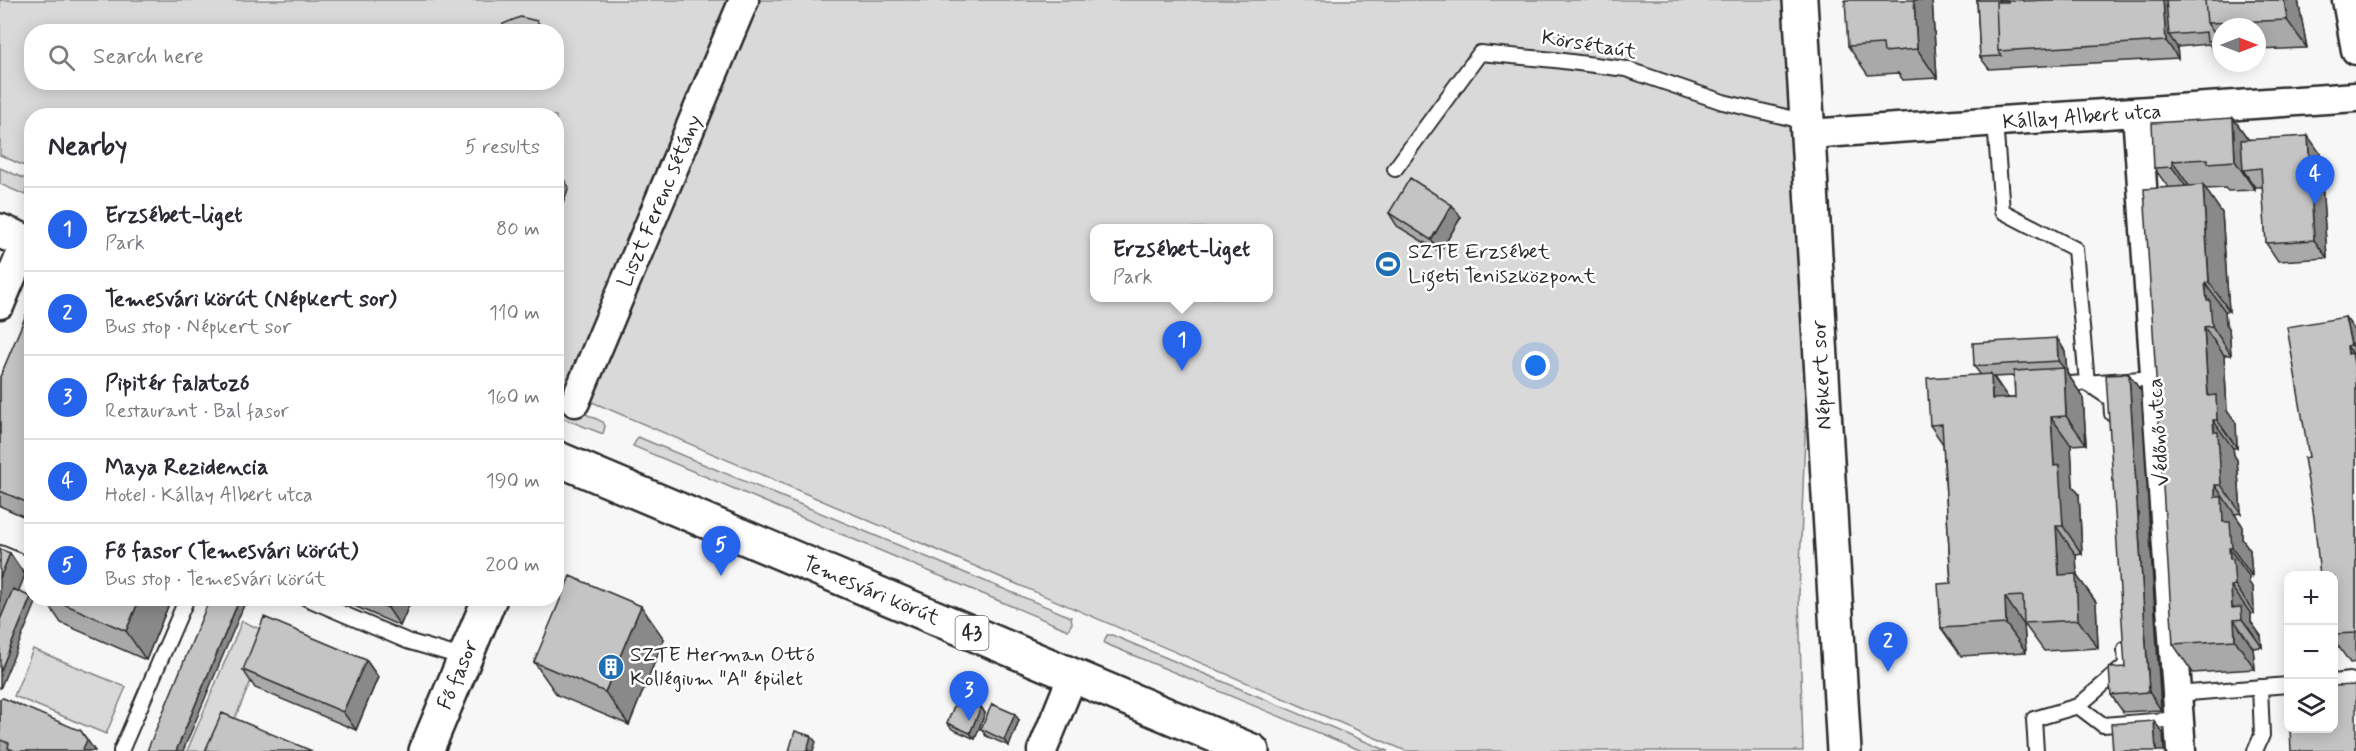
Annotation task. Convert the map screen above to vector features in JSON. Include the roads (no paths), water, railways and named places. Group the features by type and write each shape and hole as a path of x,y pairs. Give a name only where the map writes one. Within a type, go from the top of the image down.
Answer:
{"street":[{"name":"Liszt Ferenc sétány","path":"575,402 744,0"},
{"name":"Népkert sor","path":"1800,0 1844,751"},
{"path":"2347,0 2356,50"},
{"name":"Kállay Albert utca","path":"1808,128 1995,122 2356,97"},
{"name":"Védőnő utca","path":"2137,113 2181,751"},
{"path":"0,304 19,239"},
{"name":"Temesvári körút","path":"564,461 1252,751"},
{"name":"Fő fasor","path":"426,751 486,606"},
{"path":"1042,751 1073,675"}],"lane":[{"name":"Körsétaút","path":"1395,169 1480,53 1626,69 1808,128"},
{"path":"1995,122 2002,211 2075,249 2087,383"},
{"path":"2045,385 2156,378"},
{"path":"2087,383 2111,399 2112,423"},
{"path":"0,553 24,563"},
{"path":"121,751 184,606"},
{"path":"325,606 407,641 465,658"},
{"path":"2036,751 2034,719 2078,706 2126,665 2124,631"},
{"path":"2338,681 2350,680"},
{"path":"2078,706 2103,725 2260,687 2284,685"},
{"path":"2255,751 2262,735 2260,687"}],"place":[{"name":"Maya Rezidencia","path":"2315,205"},
{"name":"SZTE Erzsébet Ligeti Teniszközpont","path":"1388,264"},
{"name":"Erzsébet-liget","path":"1182,371"},
{"name":"Fő fasor (Temesvári körút)","path":"721,576"},
{"name":"SZTE Herman Ottó Kollégium \"A\" épület","path":"611,667"},
{"name":"Temesvári körút (Népkert sor)","path":"1888,672"},
{"name":"Pipitér falatozó","path":"969,721"}]}
